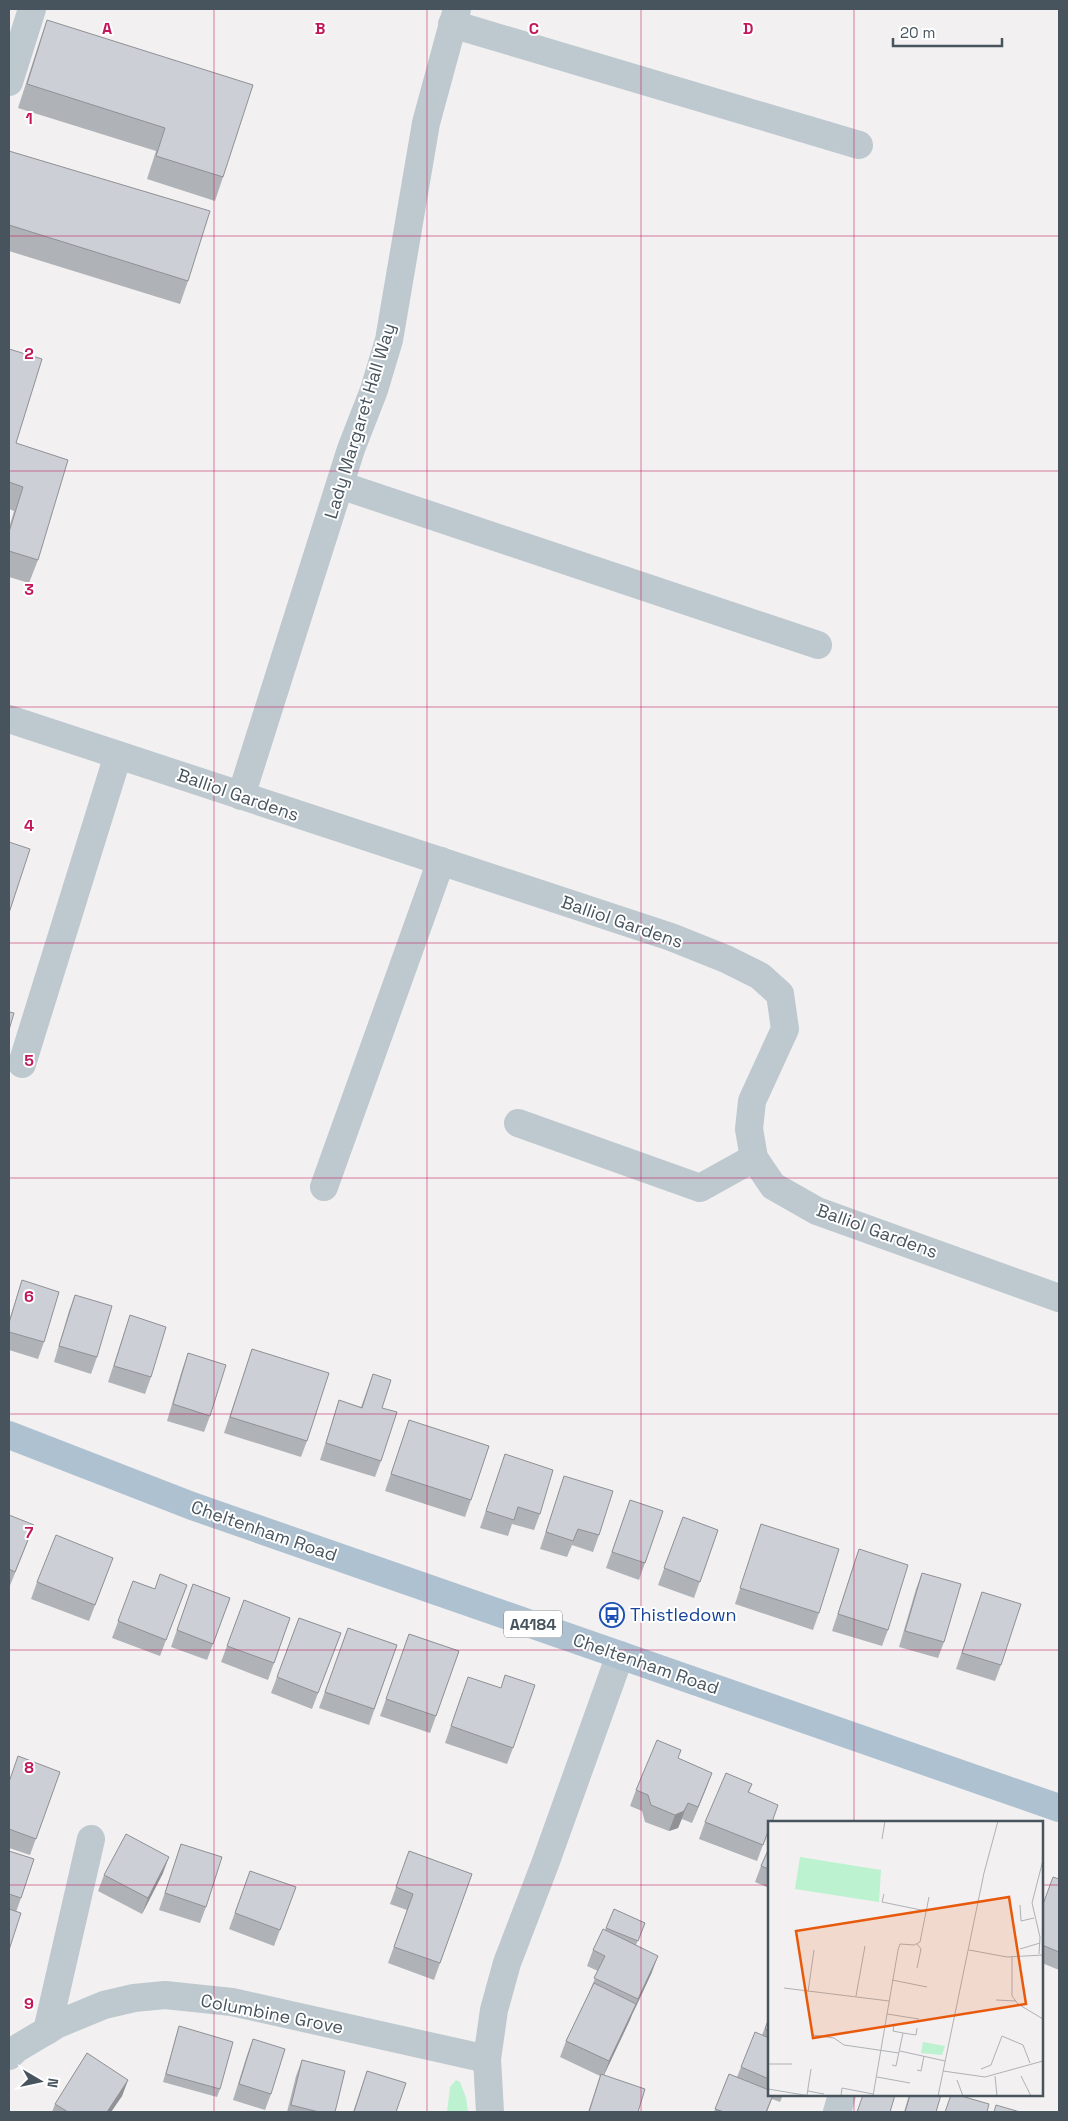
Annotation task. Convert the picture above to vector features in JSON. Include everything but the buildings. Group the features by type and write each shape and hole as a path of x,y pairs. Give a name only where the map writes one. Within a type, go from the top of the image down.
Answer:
{"main road":[{"name":"Cheltenham Road","path":"9,1435 192,1506 1059,1808"}],"street":[{"path":"9,82 32,10"},
{"path":"454,16 859,145"},
{"name":"Lady Margaret Hall Way","path":"242,796 340,485 374,390 389,340 426,123 454,16"},
{"path":"340,485 818,644"},
{"name":"Balliol Gardens","path":"9,719 671,937 726,959 760,976 780,994 785,1029 752,1101 749,1129 754,1158 773,1186 817,1211 1019,1282 1059,1298"},
{"path":"22,1064 118,755"},
{"path":"324,1187 441,861"},
{"path":"518,1123 700,1188 754,1158"},
{"path":"490,2112 487,2060 494,2010 507,1963 620,1655"},
{"path":"47,2031 91,1839"},
{"name":"Columbine Grove","path":"9,2056 16,2049 58,2024 104,2005 134,1998 165,1995 232,2002 487,2060"},
{"path":"837,2112 842,2096"}],"green space":[{"path":"456,2080 460,2082 466,2098 468,2112 447,2112 450,2087"}],"place":[{"name":"Thistledown","path":"612,1615"}]}
